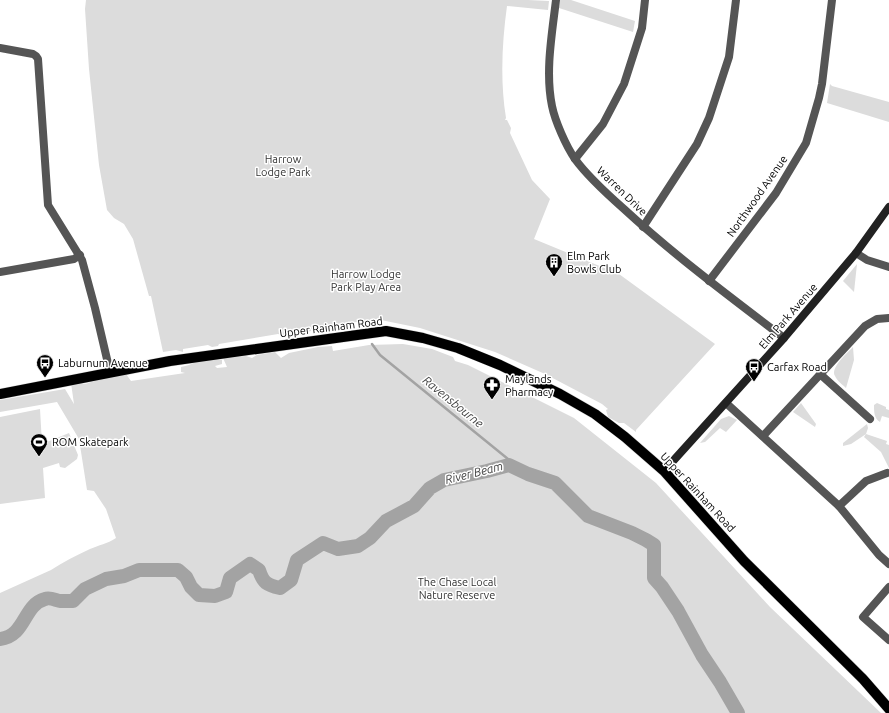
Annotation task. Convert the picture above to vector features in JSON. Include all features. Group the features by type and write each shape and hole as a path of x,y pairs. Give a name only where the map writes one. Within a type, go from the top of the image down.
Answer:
{"main road":[{"name":"Upper Rainham Road","path":"0,394 110,372 170,362 386,331 423,338 458,348 485,359 572,401 595,414 664,470 744,561 863,679 889,709"}],"street":[{"name":"Warren Drive","path":"556,0 550,65 552,106 557,123 575,158 608,195 643,227 709,281 784,338"},
{"path":"575,158 603,124 624,84 642,28 645,0"},
{"path":"643,227 697,144 709,118 729,57 736,0"},
{"name":"Northwood Avenue","path":"709,281 776,193 806,143 820,98 832,0"},
{"path":"0,48 33,54 38,59 48,205 80,255 95,308 110,372"},
{"name":"Elm Park Avenue","path":"664,470 784,338 856,253 889,207"},
{"path":"856,253 867,260 889,267"},
{"path":"0,272 74,259 80,255"},
{"path":"763,436 868,323 877,319 889,318"},
{"path":"820,374 870,419"},
{"path":"726,403 839,506 879,555 889,564"},
{"path":"839,506 866,482 886,473"},
{"path":"889,587 863,617 889,640"}],"green space":[{"name":"Harrow Lodge Park","path":"86,0 549,1 548,10 507,6 503,48 502,76 505,120 507,120 511,128 510,133 532,180 550,199 534,239 619,274 715,344 636,430 636,432 624,423 619,423 608,417 606,410 608,409 602,404 545,374 495,352 420,328 376,319 311,329 311,331 308,332 292,332 291,335 285,336 278,334 219,344 218,346 212,347 208,345 183,349 183,352 176,350 163,352 151,296 149,296 133,239 124,224 114,218 107,210 99,165 89,69 85,9"},
{"path":"560,0 571,0 635,21 633,32 559,8"},
{"path":"830,84 832,86 889,102 889,122 827,103"},
{"path":"857,264 854,292 843,281"},
{"name":"The Chase Local Nature Reserve","path":"403,344 432,349 453,357 455,361 468,365 574,418 656,483 770,607 881,713 0,713 0,593 51,570 85,551 116,538 106,509 94,491 87,490 79,439 57,402 0,412 0,400 65,389 74,404 71,383 85,384 126,374 131,381 185,373 181,372 181,367 202,360 222,360 222,364 215,366 217,368 227,367 223,358 246,356 252,358 257,355 275,352 281,358 289,353 318,347 332,346 333,351 369,345"},
{"path":"853,347 854,360 846,388 837,380 834,373 837,365"},
{"path":"801,403 816,424 815,427 793,412"},
{"path":"877,403 889,410 889,418 882,416 880,422 875,417 874,412 874,405"},
{"name":"ROM Skatepark","path":"40,409 42,444 69,433 78,455 77,459 65,468 60,467 59,463 43,468 45,498 0,504 0,417"},
{"path":"729,416 737,420 726,432 720,428 705,442 700,443 721,419"},
{"path":"867,424 868,428 866,434 851,444 843,446 843,443"},
{"path":"866,434 887,441 886,444 889,445 889,468 881,452 864,437"}],"waterway":[{"name":"Ravensbourne","path":"372,344 380,355 524,472"},
{"name":"River Beam","path":"0,639 8,637 15,632 20,627 32,607 38,602 49,598 60,601 73,601 85,589 106,579 124,576 139,570 178,570 186,577 191,587 199,595 215,596 226,592 230,578 250,564 259,570 266,583 280,588 291,580 297,560 323,543 338,549 358,546 370,538 386,521 414,506 430,488 444,480 509,465 528,474 555,483 588,516 632,533 654,545 654,578 678,611 702,655 738,713"}],"place":[{"name":"Elm Park Bowls Club","path":"554,277"},
{"name":"Laburnum Avenue","path":"45,378"},
{"name":"Carfax Road","path":"754,382"},
{"name":"Maylands Pharmacy","path":"492,400"},
{"name":"ROM Skatepark","path":"39,457"}],"park label":[{"name":"Harrow Lodge Park Play Area","path":"366,280"}]}
